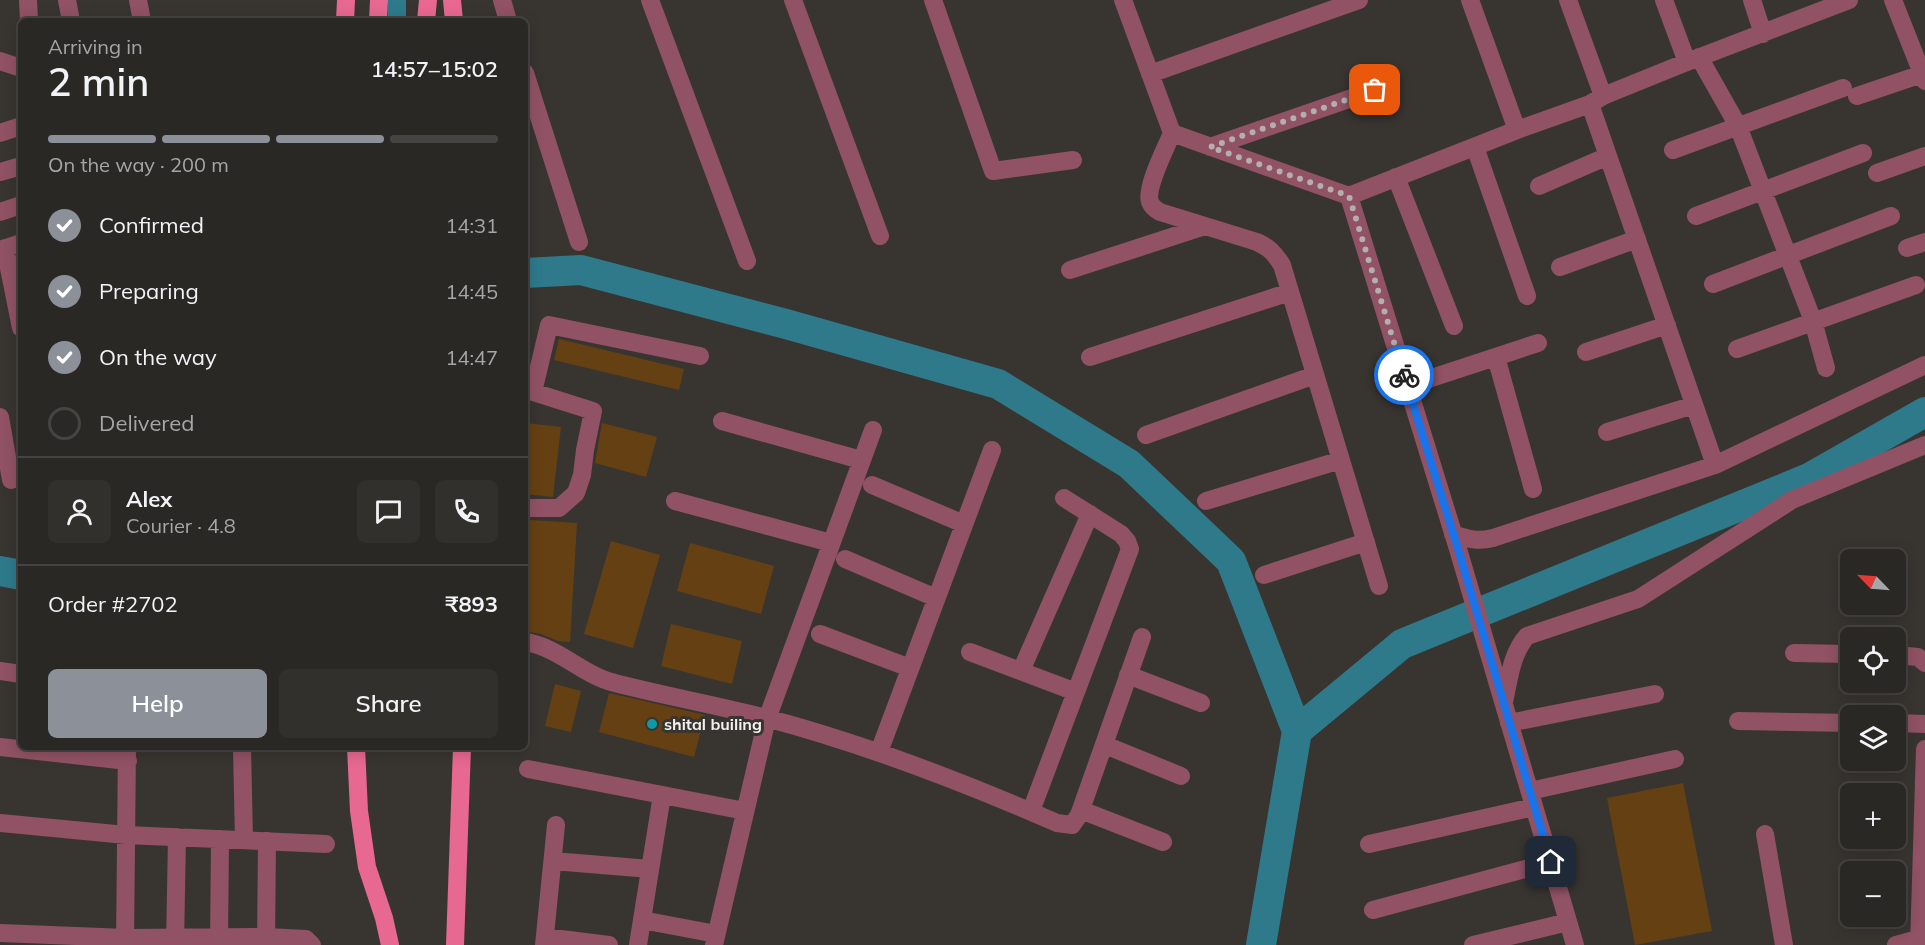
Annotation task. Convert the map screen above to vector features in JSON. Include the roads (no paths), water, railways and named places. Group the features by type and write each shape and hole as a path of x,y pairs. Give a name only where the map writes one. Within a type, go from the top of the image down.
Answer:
{"main road":[{"path":"345,18 346,0"},
{"path":"378,18 379,0"},
{"path":"426,18 428,0"},
{"path":"452,0 454,18"},
{"path":"356,750 359,811 367,867 384,918 390,945"},
{"path":"455,945 462,750"}],"street":[{"path":"28,0 29,18"},
{"path":"67,0 70,18"},
{"path":"138,0 141,18"},
{"path":"502,0 507,18"},
{"path":"650,0 747,261"},
{"path":"793,0 880,236"},
{"path":"933,0 993,171 1073,160"},
{"path":"1123,0 1172,133 1151,186 1149,200 1151,206 1160,212 1257,242 1275,253 1282,265 1379,586"},
{"path":"1150,74 1359,0"},
{"path":"1470,0 1517,130"},
{"path":"1568,0 1596,100 1608,156 1715,465"},
{"path":"1664,0 1693,60 1738,126 1813,321 1826,368"},
{"path":"1752,0 1763,34"},
{"path":"1172,133 1349,196 1849,0"},
{"path":"1673,150 1738,126 1850,92 1924,78 1893,0"},
{"path":"0,61 18,67"},
{"path":"528,82 579,242"},
{"path":"1210,147 1375,90"},
{"path":"0,133 18,127"},
{"path":"1475,147 1527,296"},
{"path":"1696,216 1863,153"},
{"path":"1539,186 1608,156"},
{"path":"1877,173 1925,156"},
{"path":"0,172 18,167"},
{"path":"1396,177 1454,326"},
{"path":"1349,196 1456,541 1575,945"},
{"path":"0,212 18,206"},
{"path":"1713,284 1891,216"},
{"path":"1070,270 1205,226"},
{"path":"1560,267 1637,239"},
{"path":"1907,248 1925,242"},
{"path":"9,247 17,286"},
{"path":"1737,349 1916,285"},
{"path":"1090,357 1290,292"},
{"path":"528,508 559,508 576,493 582,475 594,411 533,392 549,325 700,357"},
{"path":"1586,352 1667,325"},
{"path":"1407,386 1538,343"},
{"path":"1496,357 1533,489"},
{"path":"1456,541 1480,541 1493,538 1715,465 1925,365"},
{"path":"1146,435 1315,375"},
{"path":"1607,432 1694,405"},
{"path":"0,417 11,480"},
{"path":"722,421 861,460"},
{"path":"642,920 715,940 767,718 873,430"},
{"path":"1504,704 1516,650 1527,636 1638,599 1792,500 1925,445"},
{"path":"879,753 992,450"},
{"path":"1206,501 1341,460"},
{"path":"872,485 964,524"},
{"path":"1031,811 1130,549 1121,534 1065,498"},
{"path":"675,501 831,543"},
{"path":"1021,671 1090,514"},
{"path":"1264,575 1366,542"},
{"path":"845,559 936,598"},
{"path":"820,634 910,668"},
{"path":"528,643 547,647 595,676 613,683 767,718 879,753 1057,822 1072,825 1081,810 1142,637"},
{"path":"970,652 1076,692"},
{"path":"1794,653 1840,654"},
{"path":"1906,656 1918,657 1925,663"},
{"path":"0,671 18,674"},
{"path":"1128,675 1201,703"},
{"path":"1509,723 1655,694"},
{"path":"1738,721 1840,723"},
{"path":"1906,723 1925,724"},
{"path":"1105,745 1181,776"},
{"path":"0,747 18,748"},
{"path":"1896,945 1921,940 1925,749"},
{"path":"55,750 128,754 126,942"},
{"path":"242,750 244,840"},
{"path":"1369,844 1675,759"},
{"path":"528,769 745,811"},
{"path":"638,945 662,795"},
{"path":"1081,810 1163,842"},
{"path":"0,823 126,835 326,844"},
{"path":"556,825 544,941 609,945"},
{"path":"1765,834 1784,945"},
{"path":"175,941 177,837"},
{"path":"219,941 220,839"},
{"path":"266,941 267,841"},
{"path":"553,861 650,869"},
{"path":"1373,910 1551,862"},
{"path":"1473,945 1568,922"},
{"path":"0,933 126,942 306,939 312,945"}],"waterway":[{"path":"397,0 397,18"},
{"path":"528,273 581,270 786,324 998,384 1129,464 1231,561 1297,731"},
{"path":"1261,945 1297,731 1402,644 1809,478 1925,412"},
{"path":"0,571 18,574"}],"place":[{"name":"shital builing","path":"652,724"}]}
